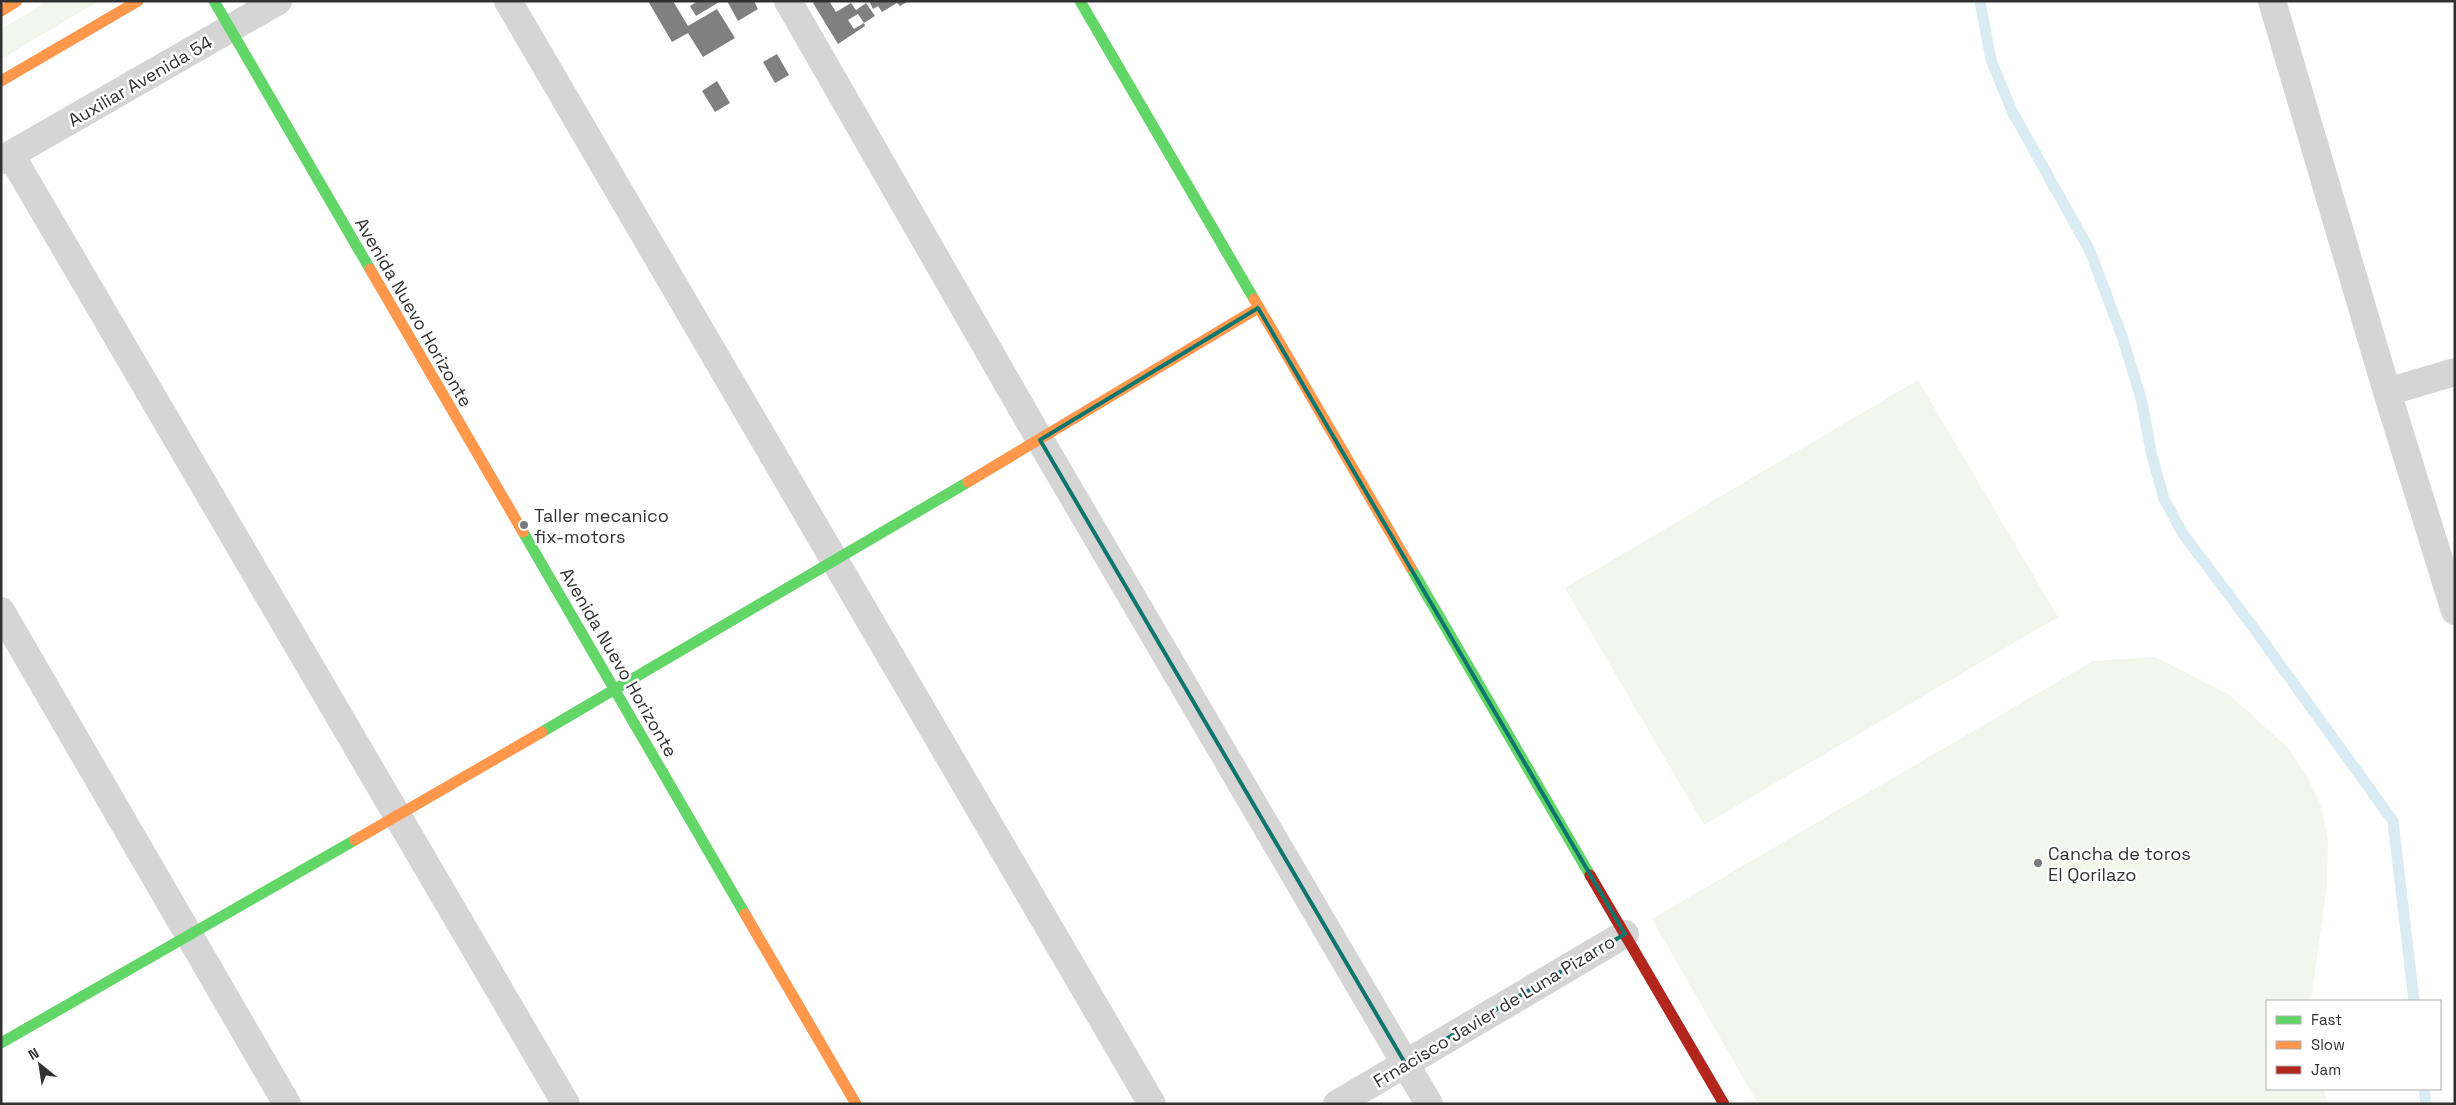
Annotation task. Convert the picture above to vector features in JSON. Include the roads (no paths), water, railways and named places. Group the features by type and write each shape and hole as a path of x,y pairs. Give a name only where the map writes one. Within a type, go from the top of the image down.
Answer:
{"street":[{"path":"1,10 17,1"},
{"path":"1,81 138,1"},
{"name":"Avenida Nuevo Horizonte","path":"214,1 856,1104"},
{"name":"Auxiliar Avenida 54","path":"6,158 278,1"},
{"path":"508,1 1152,1104"},
{"path":"788,1 1040,440 1429,1104"},
{"path":"1080,1 1724,1104"},
{"path":"2272,1 2387,392 2455,611"},
{"path":"6,158 398,816 566,1104"},
{"path":"1,1043 188,934 398,816 1040,440 1258,308"},
{"path":"2387,392 2455,372"},
{"path":"1,611 287,1104"},
{"name":"Frnacisco Javier de Luna Pizarro","path":"1337,1104 1625,934"}],"waterway":[{"path":"1980,1 1991,60 2012,111 2090,251 2123,339 2142,402 2151,452 2164,499 2183,534 2250,623 2393,821 2414,1000"},
{"path":"2424,1090 2426,1104"}],"place":[{"name":"Taller mecanico fix-motors","path":"524,525"},
{"name":"Cancha de toros El Qorilazo","path":"2038,863"}]}
